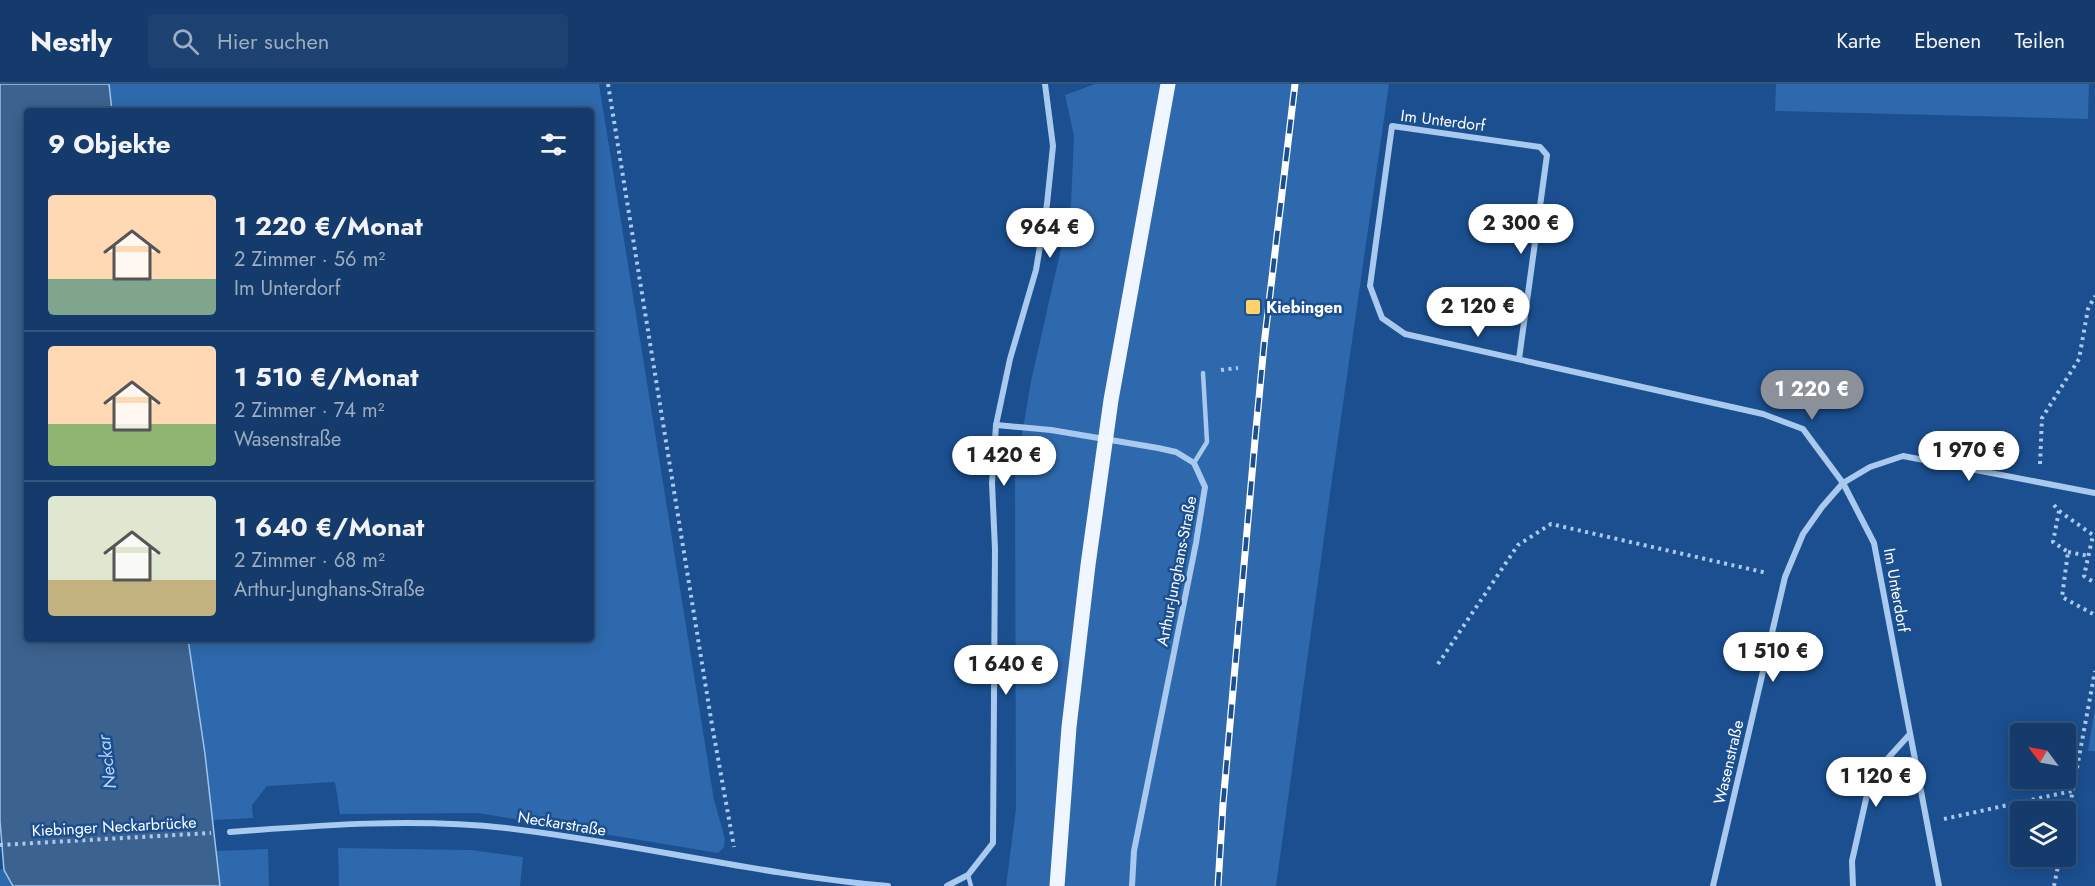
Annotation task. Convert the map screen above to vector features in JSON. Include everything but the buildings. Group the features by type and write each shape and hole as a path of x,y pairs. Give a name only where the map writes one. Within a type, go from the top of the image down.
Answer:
{"main road":[{"path":"1057,886 1069,727 1109,412 1168,84"}],"street":[{"path":"947,886 968,875 993,843 995,549 992,483 996,425 1010,359 1036,270 1047,204 1053,146 1045,84"},
{"name":"Im Unterdorf","path":"1519,359 1547,155 1540,147 1392,126 1370,286 1382,318 1404,334 1763,414 1803,429 1843,483 1874,543 1938,886"},
{"path":"996,425 1051,430 1158,448 1176,452 1194,463"},
{"name":"Wasenstraße","path":"1713,886 1785,577 1803,534 1843,483 1870,467 1903,456 2095,493"},
{"name":"Arthur-Junghans-Straße","path":"1132,886 1134,851 1196,543 1205,487 1194,463"},
{"path":"1853,886 1852,861 1871,777 1909,735"},
{"name":"Neckarstraße","path":"230,832 364,824 465,825 586,840 843,882 888,886"}],"lane":[{"path":"1194,463 1207,442 1203,373"},
{"path":"968,875 971,886"}],"path":[{"path":"608,84 723,792 740,866"},
{"path":"2095,296 2088,309 2079,359 2042,418 2037,483 2059,511 2093,535 2084,576 2095,583"},
{"path":"2059,511 2053,542 2068,552 2089,556"},
{"path":"1438,664 1518,545 1551,524 1785,577"},
{"path":"2068,552 2062,597 2095,615"},
{"path":"2070,801 2095,671"},
{"path":"1926,823 2072,791"},
{"name":"Kiebinger Neckarbrücke","path":"0,845 230,832"},
{"path":"2054,886 2058,867"}],"shaded area":[{"path":"109,84 599,84 714,800 725,839 724,847 718,853 478,813 340,814 335,782 267,786 252,805 253,818 212,820 188,642 594,642 594,108 112,108"},
{"path":"1095,84 1389,84 1276,886 1006,886 1016,809 1015,477 1031,381 1071,205 1074,136 1065,95"},
{"path":"1776,84 2089,84 2088,119 1775,111"},
{"path":"2095,707 2095,751 2088,751"},
{"path":"338,848 471,850 523,857 520,886 339,886"},
{"path":"268,849 269,886 220,886 215,851"},
{"path":"0,869 4,870 13,886 0,886"}],"water":[{"name":"Neckar","path":"0,84 109,84 112,108 24,108 24,642 188,642 205,754 220,886 13,886 4,870 0,821"}],"railway":[{"path":"1218,886 1223,804 1264,345 1295,84"}],"place":[{"name":"Kiebingen","path":"1253,307"}]}
